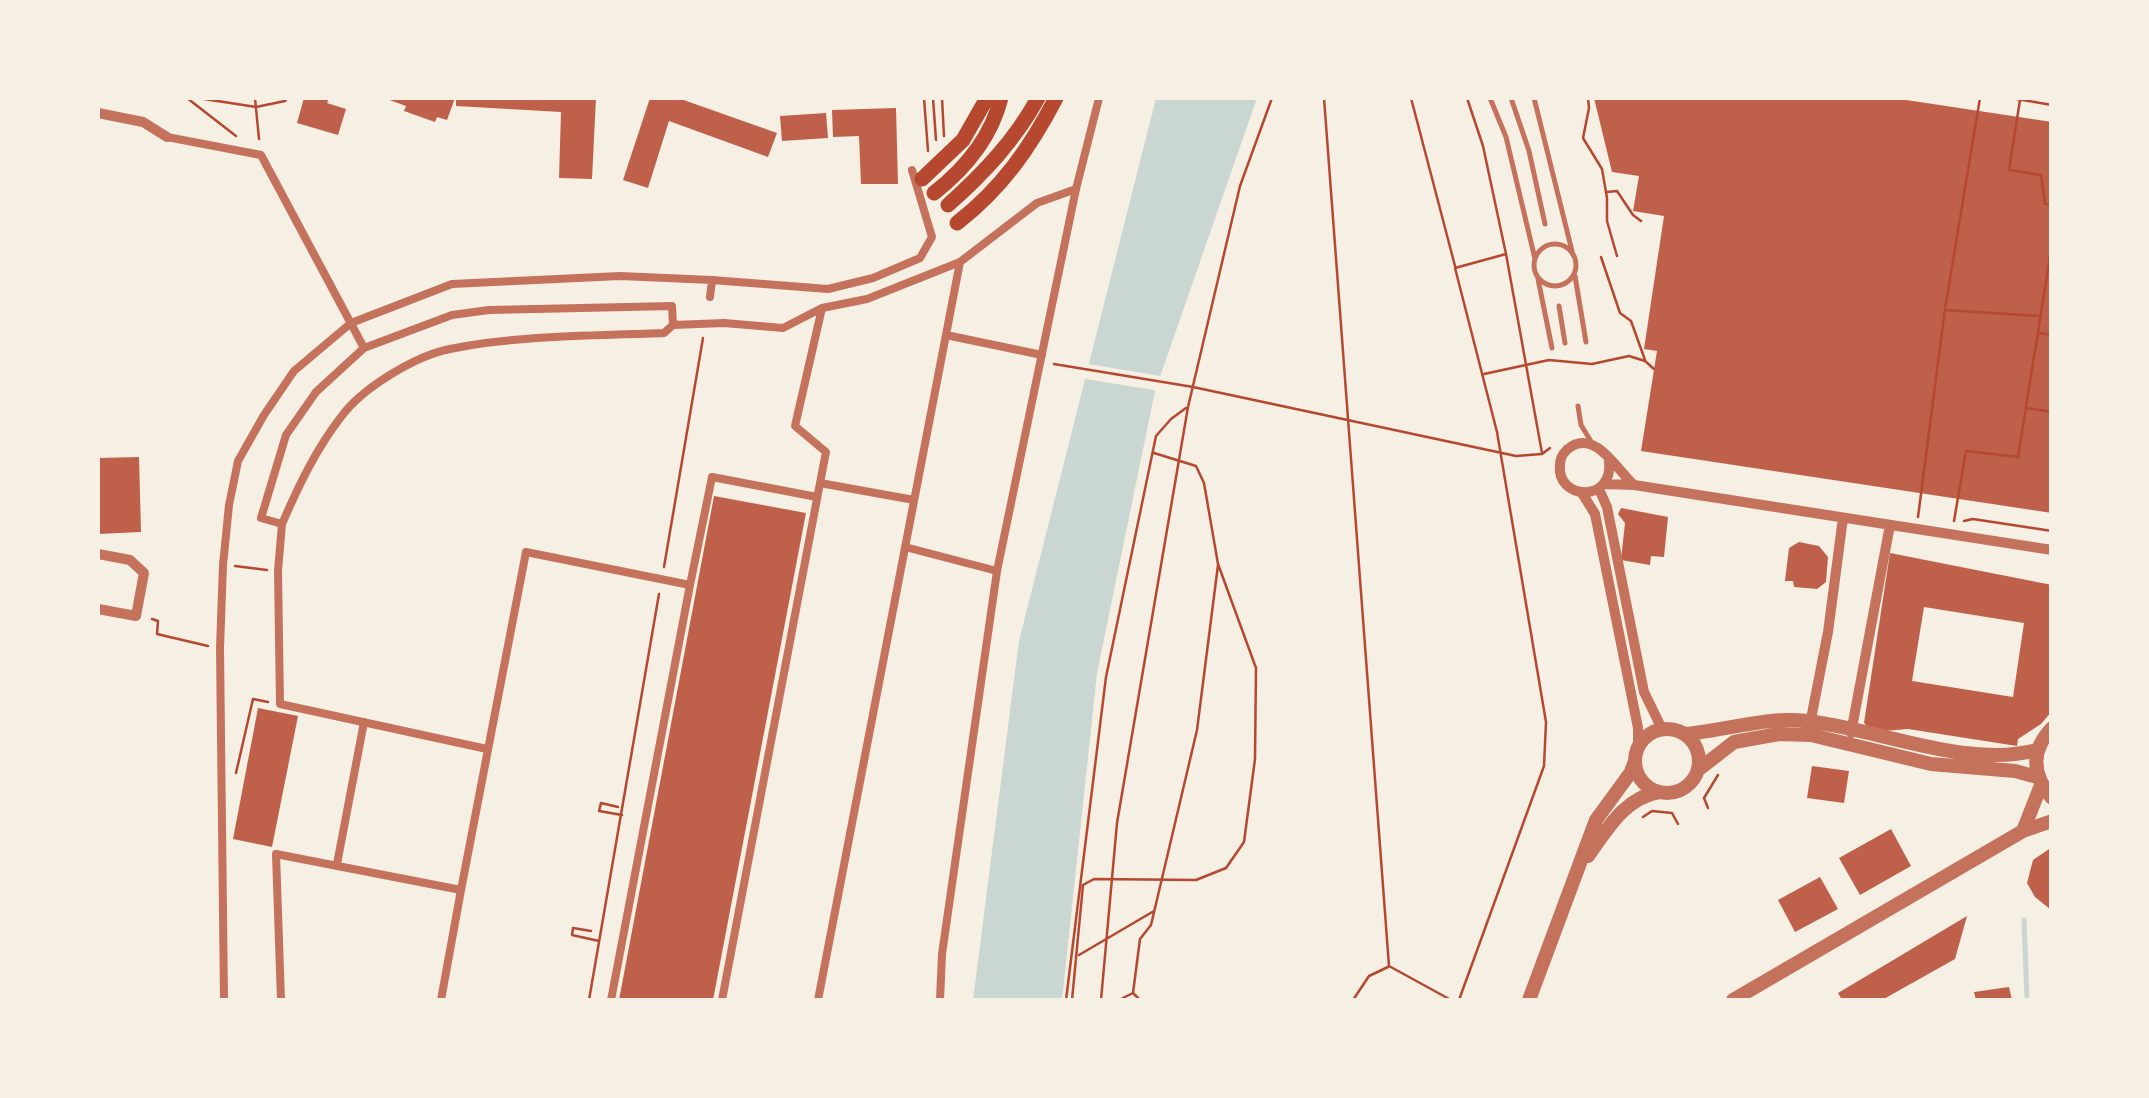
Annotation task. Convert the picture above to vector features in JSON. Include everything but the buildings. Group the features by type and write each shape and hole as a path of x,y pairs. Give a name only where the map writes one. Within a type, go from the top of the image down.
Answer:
{"main road":[{"path":"917,174 963,140 987,98"},
{"path":"934,194 957,176 977,151 995,119 1000,98"},
{"path":"948,205 998,156 1024,125 1038,98"},
{"path":"957,223 1010,174 1056,98"}],"street":[{"path":"940,1000 942,954 998,571 1076,189 1099,98"},
{"path":"98,113 143,122 167,137 261,156 364,348"},
{"path":"224,1000 220,648 229,506 238,461 294,371 351,323 452,284 620,276 828,288 873,278 920,258 932,238 917,174"},
{"path":"487,749 280,704 278,571 282,524 304,476 342,414 387,376 447,350 538,339 664,333 673,325 724,323 783,328 822,308 867,299 960,262 1036,204 1076,189"},
{"path":"818,1000 960,262"},
{"path":"710,297 712,280"},
{"path":"282,524 261,518 286,435 316,392 364,348 452,315 489,310 672,306 673,325"},
{"path":"722,1000 826,452 795,426 822,308"},
{"path":"946,335 1042,355"},
{"path":"1659,792 1645,784 1638,774 1638,728 1595,514 1582,493 1567,486 1560,471 1562,454 1576,444 1592,443 1606,453 1609,461 1610,469 1601,486 1644,692 1662,729"},
{"path":"1609,461 1634,485"},
{"path":"611,1000 712,477 817,497"},
{"path":"820,482 914,500"},
{"path":"1582,493 1601,486 1634,485 2052,550"},
{"path":"1810,728 1843,518"},
{"path":"1849,736 1890,525"},
{"path":"905,547 998,571"},
{"path":"440,1000 526,552 690,585"},
{"path":"98,554 130,560 144,572 136,616 98,609"},
{"path":"1529,1000 1596,820 1631,772 1643,739 1662,729 1684,734 1761,720 2005,756 2036,750"},
{"path":"337,864 364,722"},
{"path":"1582,865 1622,810 1638,798 1680,790 1734,742 1810,728"},
{"path":"2023,831 2039,781 2036,750 2052,728"},
{"path":"1684,734 1694,744 1698,770"},
{"path":"1849,736 1931,764 2015,771 2039,781 2052,798"},
{"path":"1733,1000 2023,831 2052,821"},
{"path":"281,1000 276,854 461,890"}],"lane":[{"path":"1490,98 1506,138 1536,260 1552,348"},
{"path":"1511,98 1530,151 1544,224"},
{"path":"1534,98 1573,255 1586,342"},
{"path":"1536,260 1550,246 1563,246 1573,255"},
{"path":"1538,276 1554,286 1568,282 1575,271"},
{"path":"1559,306 1566,342"},
{"path":"1576,444 1581,426 1578,406"},
{"path":"1581,426 1592,443"}],"path":[{"path":"187,98 261,156"},
{"path":"198,98 256,107 287,98"},
{"path":"254,98 261,156"},
{"path":"917,174 928,156 924,98"},
{"path":"933,98 936,147 945,142 942,98"},
{"path":"1100,1000 1117,823 1188,407 1240,186 1272,98"},
{"path":"1324,98 1389,966"},
{"path":"1411,98 1497,432 1546,722 1544,766 1459,1000"},
{"path":"1466,98 1483,146 1542,454"},
{"path":"1588,98 1582,138 1602,169 1606,221 1617,256"},
{"path":"1916,528 1945,310 1980,98"},
{"path":"2012,98 2052,105"},
{"path":"2020,100 2010,170 2041,176 2045,204 2052,205"},
{"path":"1606,192 1617,191 1640,221"},
{"path":"1956,521 1966,450 2018,457 2052,244"},
{"path":"1455,268 1506,254"},
{"path":"1602,257 1620,313 1631,320 1645,361"},
{"path":"1945,310 2040,316"},
{"path":"2038,333 2052,335"},
{"path":"664,566 703,336"},
{"path":"1482,374 1548,360 1592,364 1628,356 1645,361 1654,369"},
{"path":"1050,363 1193,387 1516,456 1542,454 1554,445"},
{"path":"1066,1000 1106,676 1156,436 1170,419 1188,407"},
{"path":"2026,408 2052,412"},
{"path":"1072,1000 1083,885 1094,879 1196,880 1226,868 1244,842 1255,759 1256,668 1218,564 1204,483 1196,466 1154,453"},
{"path":"1919,512 1928,517"},
{"path":"1942,519 1974,519 2052,532"},
{"path":"1140,1000 1134,993 1140,940 1154,911 1197,730 1218,564"},
{"path":"223,565 278,571"},
{"path":"588,1000 661,584"},
{"path":"136,616 158,621 157,634 220,648"},
{"path":"240,766 253,699 280,704"},
{"path":"1708,808 1704,798 1722,767"},
{"path":"618,806 600,803 599,810 622,815"},
{"path":"1641,818 1652,811 1672,813 1678,824"},
{"path":"1078,956 1154,911"},
{"path":"592,931 573,928 572,936 599,941"},
{"path":"1353,1000 1369,976 1389,966"},
{"path":"1389,966 1450,1000"},
{"path":"1119,1000 1134,993"}],"shaded area":[{"path":"1156,98 1257,98 1155,391 1097,673 1062,1000 973,1000 1019,641"}],"pier":[{"path":"1083,363 1166,377 1160,391 1079,378"}],"waterway":[{"path":"2024,920 2027,1000"}]}
